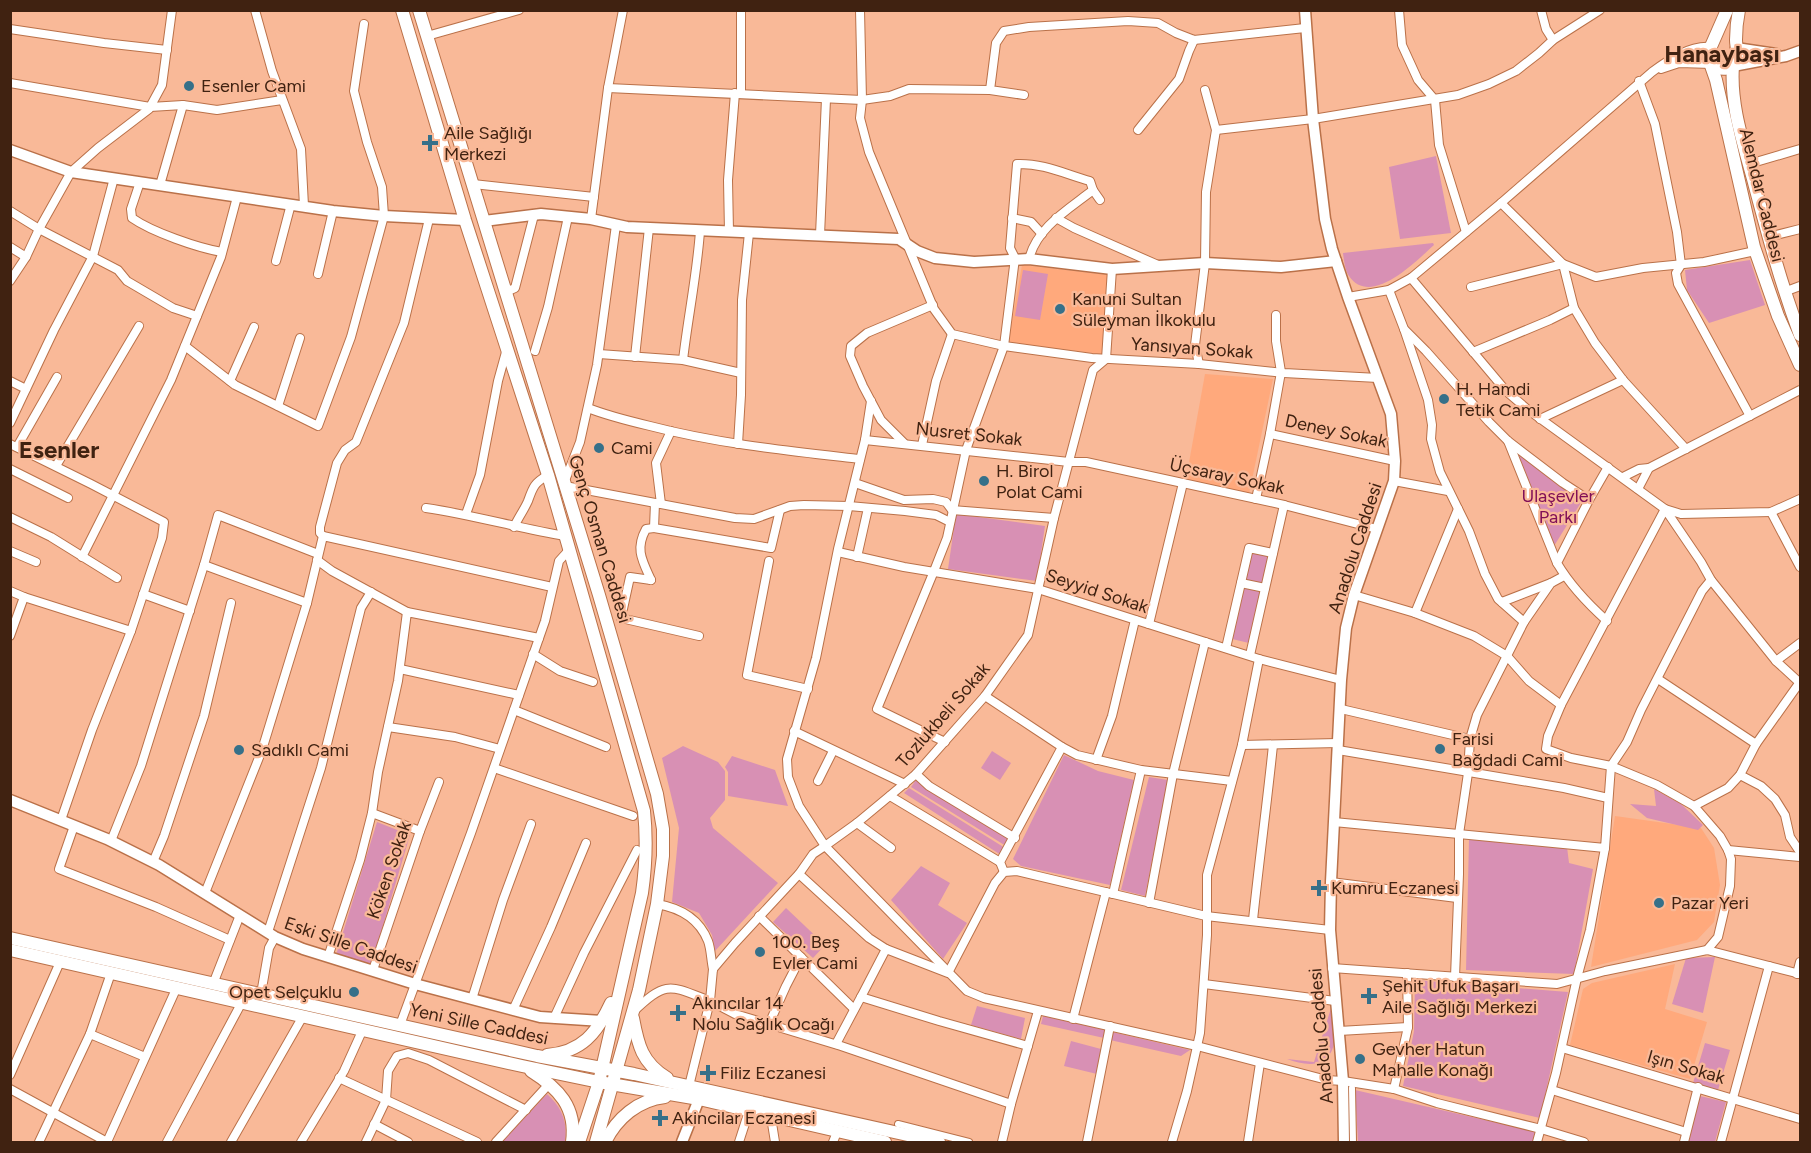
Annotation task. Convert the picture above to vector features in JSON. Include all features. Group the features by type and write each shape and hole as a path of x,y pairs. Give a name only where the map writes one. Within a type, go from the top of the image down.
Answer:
{"main road":[{"name":"Genç Osman Caddesi","path":"402,10 506,351 548,475 644,811 647,838 642,893 599,1082 579,1143"},
{"name":"Genç Osman Caddesi","path":"419,10 657,794 663,828 663,856 657,904 633,1012 596,1143"},
{"path":"1727,10 1708,56 1715,67 1724,69 1733,66 1737,57 1739,10"},
{"path":"1711,47 1721,40 1730,42 1736,48"},
{"name":"Alemdar Caddesi","path":"1712,64 1755,251 1778,316 1800,365"},
{"name":"Alemdar Caddesi","path":"1733,66 1732,95 1749,164 1784,292 1800,334"},
{"name":"Yeni Sille Caddesi","path":"10,938 537,1056 618,1070 677,1089 699,1099 835,1136 885,1143"},
{"name":"Yeni Sille Caddesi","path":"10,951 613,1085 677,1089 689,1086 939,1143"},
{"path":"537,1056 555,1054 583,1044 602,1021 620,986"},
{"path":"605,1143 623,1115 677,1089 655,1070 644,1056 636,1036 633,1012"},
{"path":"522,1066 550,1083 565,1102 571,1119 572,1143"}],"street":[{"path":"10,281 26,257 71,172 150,107 162,85 172,10"},
{"path":"255,10 272,71 301,149 304,206"},
{"path":"427,36 519,10"},
{"path":"591,219 608,88 623,10"},
{"path":"729,232 728,180 738,94 741,10"},
{"path":"860,10 862,100 860,118 869,152 933,305 952,334 936,381 922,445"},
{"path":"1126,10 1128,21"},
{"name":"Anadolu Caddesi","path":"1305,10 1313,119 1325,219 1348,297 1391,414 1395,461 1394,481 1354,595 1346,628 1341,680 1330,882 1330,930 1343,1080 1344,1143"},
{"path":"1399,10 1402,45 1418,80 1435,100 1439,145 1466,232"},
{"path":"1541,10 1546,29 1553,40"},
{"path":"1216,130 1313,119 1458,95 1516,71 1553,40 1600,10"},
{"path":"990,90 996,44 1004,31 1029,27 1128,21 1158,23 1194,40 1305,28"},
{"path":"185,346 230,381 318,426 351,337 384,216 382,186 354,91 364,24"},
{"path":"10,29 167,50"},
{"path":"1137,130 1179,79 1194,40"},
{"path":"1348,297 1389,290 1411,278 1501,203 1640,81 1667,61 1701,46 1711,47"},
{"path":"1736,48 1786,56"},
{"path":"1733,66 1786,56 1800,51"},
{"path":"1652,72 1679,63 1712,64"},
{"path":"1640,81 1655,124 1677,232 1681,265 1676,273 1678,284 1750,416"},
{"path":"10,83 150,107 183,105 217,110 282,100"},
{"path":"608,88 777,94 862,100 890,96 909,89 990,90 1024,95"},
{"path":"1199,363 1195,345 1205,263 1206,192 1216,130 1205,90"},
{"path":"820,235 826,99"},
{"path":"160,185 183,105"},
{"path":"1749,164 1800,149"},
{"path":"10,150 71,172 333,211 465,220"},
{"path":"945,742 877,710 947,538 966,450 1004,346 1015,258 1010,248 1017,164 1058,170 1090,181 1100,200"},
{"path":"10,423 54,330 93,256 114,178"},
{"path":"140,182 131,210 132,218 140,224 190,244 222,252"},
{"path":"473,184 594,197"},
{"path":"1029,259 1032,246 1056,218 1093,190"},
{"path":"82,556 171,380 222,252 237,196"},
{"path":"1501,203 1563,264 1596,277 1644,268 1681,265 1755,251"},
{"path":"276,261 291,204"},
{"path":"318,274 333,211"},
{"path":"10,212 118,270 127,281 173,308 197,316"},
{"path":"484,221 534,215 591,219 616,225 649,228 898,239 917,251 935,258 974,262 1015,258 1112,269 1205,263 1281,267 1336,261"},
{"path":"506,292 515,288 534,215"},
{"path":"535,351 548,307 568,217"},
{"path":"1012,218 1031,222 1042,234"},
{"path":"1056,218 1158,265"},
{"path":"429,219 404,323 356,442 345,450 337,463 320,533 323,536 552,587"},
{"path":"616,225 599,354 580,442 564,485 735,518 754,519 790,506 804,505 849,506 936,515 950,522"},
{"path":"635,357 649,228"},
{"path":"1768,237 1800,229"},
{"path":"683,360 700,231"},
{"path":"738,444 742,300 749,232"},
{"path":"10,247 26,257"},
{"path":"1471,287 1563,264"},
{"path":"1563,264 1574,308 1595,343 1623,380 1686,448"},
{"path":"1106,359 1112,269"},
{"path":"1411,278 1506,391 1540,419 1665,508 1681,514 1771,512 1800,499"},
{"path":"1784,292 1800,286"},
{"path":"1389,290 1428,400 1432,425 1431,439 1440,472 1469,531 1485,574 1498,599 1524,622"},
{"path":"904,443 881,420 850,356 851,346 867,333 933,305"},
{"path":"1473,352 1574,308"},
{"path":"1256,499 1281,372 1276,341 1276,315"},
{"path":"56,466 139,326"},
{"path":"230,381 254,327"},
{"path":"1404,329 1508,441 1589,500"},
{"name":"Yansıyan Sokak","path":"952,334 1004,346 1106,359 1199,363 1281,372 1378,378"},
{"path":"278,406 300,338"},
{"path":"466,514 480,475 506,351"},
{"path":"599,354 683,360 741,373"},
{"name":"Tozlukbeli Sokak","path":"713,969 799,874 813,854 857,823 916,774 985,696 1028,635 1054,518 1093,370 1106,359"},
{"path":"57,376 14,445 164,522 162,538 131,632 92,730 61,820"},
{"path":"1540,419 1623,380"},
{"path":"10,381 27,389"},
{"path":"1623,477 1639,468 1649,468 1800,390"},
{"path":"871,401 865,440 808,689 794,731 788,759 789,777 799,806 825,846 948,973 967,991 984,998 1197,1046 1327,1080 1343,1080 1394,1089 1584,1143"},
{"path":"588,408 606,415 670,431 738,444 860,459"},
{"path":"654,528 658,503 656,463 670,431"},
{"name":"Deney Sokak","path":"1270,434 1395,461"},
{"name":"Nusret Sokak","path":"865,440 1069,462"},
{"path":"1508,441 1564,576 1589,605 1607,621"},
{"name":"Üçsaray Sokak","path":"1069,462 1086,462 1183,483 1284,505 1377,529"},
{"path":"1557,563 1608,467"},
{"path":"1638,489 1649,468"},
{"path":"10,469 68,498"},
{"path":"514,527 527,502 531,488 548,475"},
{"path":"1394,481 1448,491"},
{"path":"855,483 904,500 933,499 946,502 952,510 1054,518"},
{"path":"1149,624 1183,483"},
{"path":"1172,1143 1187,1091 1202,1017 1207,935 1207,876 1242,745 1265,588 1284,505"},
{"path":"426,508 466,514 514,527 565,536"},
{"path":"857,556 868,508"},
{"path":"1665,508 1711,580 1776,661 1800,683 1756,744 1740,775 1728,788 1694,806"},
{"path":"1665,508 1561,705 1548,736 1546,749 1571,758 1611,766 1657,785 1694,806 1720,836 1731,859 1730,886 1718,937 1707,950"},
{"path":"1415,613 1458,509"},
{"path":"699,636 621,618 630,577 651,580 640,555 641,537 646,529 654,528 771,548 780,510"},
{"path":"1771,512 1800,567"},
{"path":"111,841 141,766 218,515 318,557 332,571 407,612 539,638"},
{"path":"10,517 51,537 117,578"},
{"path":"205,893 262,750 307,603 323,536"},
{"path":"1226,648 1249,548 1273,553"},
{"path":"400,1025 545,621 559,561 569,550"},
{"path":"10,551 36,562"},
{"name":"Seyyid Sokak","path":"838,552 904,567 1038,589 1205,642 1341,680"},
{"path":"769,561 747,675 808,689"},
{"path":"204,565 307,603"},
{"path":"1502,602 1564,576"},
{"path":"1537,1143 1590,930 1605,848 1611,766 1628,742 1641,711 1702,591 1711,580"},
{"path":"1241,583 1265,588"},
{"path":"1455,977 1459,834 1468,772 1470,739 1477,715 1524,622 1551,583"},
{"path":"10,591 131,632"},
{"path":"261,994 271,935 321,768 361,608 371,592"},
{"path":"143,594 190,611"},
{"path":"1354,595 1415,613 1474,636 1507,656 1529,681 1561,705"},
{"path":"10,636 24,597"},
{"path":"153,862 204,716 231,603"},
{"path":"328,957 360,860 372,813 378,772 400,669 407,612"},
{"path":"1096,760 1112,716 1135,620"},
{"path":"1149,903 1173,774 1205,642"},
{"path":"1776,661 1800,643"},
{"path":"533,654 560,671 593,682"},
{"path":"400,669 519,695"},
{"path":"1658,679 1756,744"},
{"path":"985,696 1077,755 1141,770 1232,781"},
{"path":"1341,709 1470,739"},
{"path":"514,710 606,747"},
{"path":"388,726 455,736 500,749"},
{"path":"794,731 905,784"},
{"path":"1242,745 1338,747 1608,798"},
{"path":"1253,920 1273,745"},
{"path":"1000,862 1015,838 1062,747"},
{"path":"818,781 833,751"},
{"path":"494,768 633,816"},
{"path":"1073,1019 1110,893 1141,770"},
{"path":"916,774 929,786 1015,838"},
{"path":"1740,775 1761,786 1775,799 1785,814 1790,837 1800,852"},
{"name":"Köken Sokak","path":"373,970 439,782"},
{"path":"890,796 1000,862 1004,872"},
{"name":"Eski Sille Caddesi","path":"10,800 111,841 153,862 271,935 303,949 415,984 540,1017 602,1021"},
{"path":"372,813 420,831"},
{"path":"1334,822 1605,848"},
{"path":"857,823 891,848"},
{"path":"472,999 503,900 531,824"},
{"path":"74,826 59,870 156,907 230,940"},
{"path":"513,1010 586,843"},
{"path":"554,1018 636,850"},
{"path":"1728,850 1800,857"},
{"path":"948,973 994,883 1004,872 1017,871 1206,916 1330,930"},
{"path":"799,874 869,938 886,949 948,973"},
{"path":"1330,882 1457,898"},
{"path":"657,904 682,910 695,920 708,940 713,969 710,1001 689,1086"},
{"path":"213,984 240,915"},
{"path":"759,916 854,1009"},
{"path":"836,1044 886,949"},
{"path":"1332,968 1557,984 1605,971 1707,950 1799,974 1800,962"},
{"path":"769,1024 801,957"},
{"path":"10,1075 60,962"},
{"path":"1721,1143 1769,966"},
{"path":"39,1143 90,1034 111,973"},
{"path":"1394,1089 1408,1027 1407,973"},
{"path":"1204,984 1335,1001"},
{"path":"10,1089 107,1142 177,987"},
{"path":"633,1012 663,988 676,988 710,1001 735,1014 836,1044 1011,1104"},
{"path":"861,997 1028,1046"},
{"path":"167,1143 242,1002"},
{"path":"1002,1143 1038,1011"},
{"path":"231,1143 303,1016"},
{"path":"1087,1143 1110,1026"},
{"path":"1339,1031 1408,1027"},
{"path":"301,1143 339,1078 363,1029"},
{"path":"90,1034 145,1057"},
{"name":"Işın Sokak","path":"1562,1048 1800,1119"},
{"path":"366,1143 386,1100 388,1071 397,1056 408,1053 429,1060 526,1110"},
{"path":"1248,1143 1260,1063"},
{"path":"339,1078 477,1143"},
{"path":"496,1143 550,1083"},
{"path":"1684,1143 1698,1087"},
{"path":"1352,1088 1353,1143"},
{"path":"1552,1090 1686,1132"},
{"path":"682,1143 699,1099"},
{"path":"739,1143 749,1111"},
{"path":"775,1119 775,1143"},
{"path":"374,1124 408,1143"},
{"path":"898,1124 969,1143"},
{"path":"835,1136 866,1143"}],"shaded area":[{"name":"Kanuni Sultan Süleyman İlkokulu","path":"1022,265 1108,275 1102,354 1008,343"},
{"path":"1205,374 1273,379 1249,494 1186,479"},
{"name":"Pazar Yeri","path":"1615,816 1701,828 1714,848 1720,885 1714,922 1697,940 1591,967"},
{"path":"1675,964 1665,1009 1707,1022 1690,1079 1570,1045 1583,989 1592,983"}],"green space":[{"path":"1436,156 1451,233 1400,239 1389,167"},
{"path":"1433,243 1434,245 1405,270 1381,284 1369,287 1358,285 1349,276 1343,253"},
{"path":"1750,260 1765,305 1709,323 1687,290 1685,270"},
{"path":"1023,270 1048,274 1040,320 1015,316"},
{"name":"Ulaşevler Parkı","path":"1517,453 1582,501 1554,546"},
{"path":"956,514 1045,526 1037,581 948,569"},
{"path":"1250,552 1269,556 1249,643 1232,639"},
{"path":"683,746 718,762 725,771 725,800 710,818 713,828 778,883 715,951 712,935 699,913 672,902 679,828 662,758"},
{"path":"992,751 1011,763 1000,780 981,768"},
{"path":"1064,755 1098,771 1134,780 1110,885 1021,866 1013,859"},
{"path":"732,756 775,770 788,806 728,796 728,772 725,767"},
{"path":"1149,777 1168,780 1145,896 1121,890"},
{"path":"916,780 1011,839 1006,846 911,787"},
{"path":"909,788 1005,848 1001,855 904,793"},
{"path":"1654,789 1681,804 1703,825 1698,830 1647,818 1630,804 1656,806"},
{"path":"377,822 410,835 371,966 336,955"},
{"path":"1469,839 1567,847 1569,863 1593,869 1574,974 1466,970"},
{"path":"921,866 950,883 938,905 967,923 943,959 891,900"},
{"path":"786,908 825,945 813,958 773,922"},
{"path":"1715,957 1703,1013 1672,1004 1686,958"},
{"path":"1415,980 1568,992 1540,1118 1403,1086 1414,1031"},
{"path":"1332,1005 1334,1044 1327,1058 1315,1064 1287,1059 1314,1062"},
{"path":"977,1006 1025,1018 1021,1039 971,1025"},
{"path":"1043,1016 1105,1030 1104,1038 1041,1024"},
{"path":"1112,1032 1190,1050 1181,1056 1110,1040"},
{"path":"1071,1041 1101,1049 1097,1074 1064,1066"},
{"path":"1705,1043 1730,1050 1718,1090 1693,1083"},
{"path":"1355,1090 1537,1132 1534,1142 1358,1142"},
{"path":"547,1094 557,1104 563,1116 566,1128 565,1142 502,1142"},
{"path":"1700,1096 1726,1102 1715,1142 1688,1142"}],"place":[{"name":"Esenler Cami","path":"189,86"},
{"name":"Aile Sağlığı Merkezi","path":"430,143"},
{"name":"Kanuni Sultan Süleyman İlkokulu","path":"1060,309"},
{"name":"H. Hamdi Tetik Cami","path":"1444,399"},
{"name":"Cami","path":"599,448"},
{"name":"H. Birol Polat Cami","path":"984,481"},
{"name":"Farisi Bağdadi Cami","path":"1440,749"},
{"name":"Sadıklı Cami","path":"239,750"},
{"name":"Kumru Eczanesi","path":"1319,888"},
{"name":"Pazar Yeri","path":"1659,903"},
{"name":"100. Beş Evler Cami","path":"760,952"},
{"name":"Opet Selçuklu","path":"354,992"},
{"name":"Şehit Ufuk Başarı Aile Sağlığı Merkezi","path":"1369,996"},
{"name":"Akıncılar 14 Nolu Sağlık Ocağı","path":"678,1013"},
{"name":"Gevher Hatun Mahalle Konağı","path":"1360,1059"},
{"name":"Filiz Eczanesi","path":"708,1073"},
{"name":"Akincilar Eczanesi","path":"660,1118"}],"district":[{"name":"Hanaybaşı","path":"1722,54"},
{"name":"Esenler","path":"59,450"}]}
